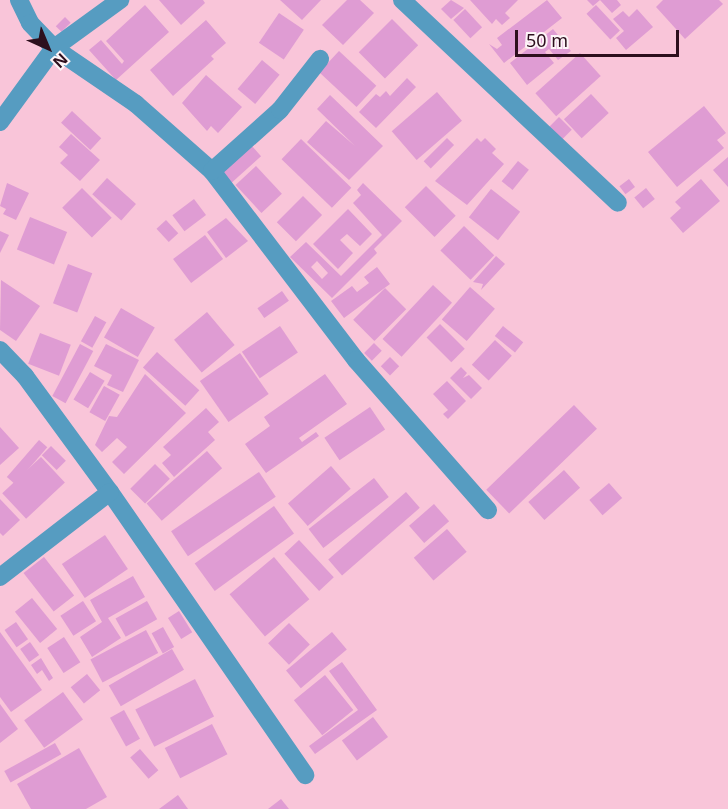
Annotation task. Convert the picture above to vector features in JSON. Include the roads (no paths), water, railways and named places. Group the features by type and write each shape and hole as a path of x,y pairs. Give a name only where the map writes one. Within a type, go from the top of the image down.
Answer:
{"street":[{"path":"19,0 30,22 54,48 136,104 212,171 356,360 488,510"},
{"path":"0,122 54,48 120,0"},
{"path":"402,0 618,203"},
{"path":"212,171 280,110 320,59"},
{"path":"0,350 25,376 110,492 305,775"},
{"path":"0,577 110,492"}]}
